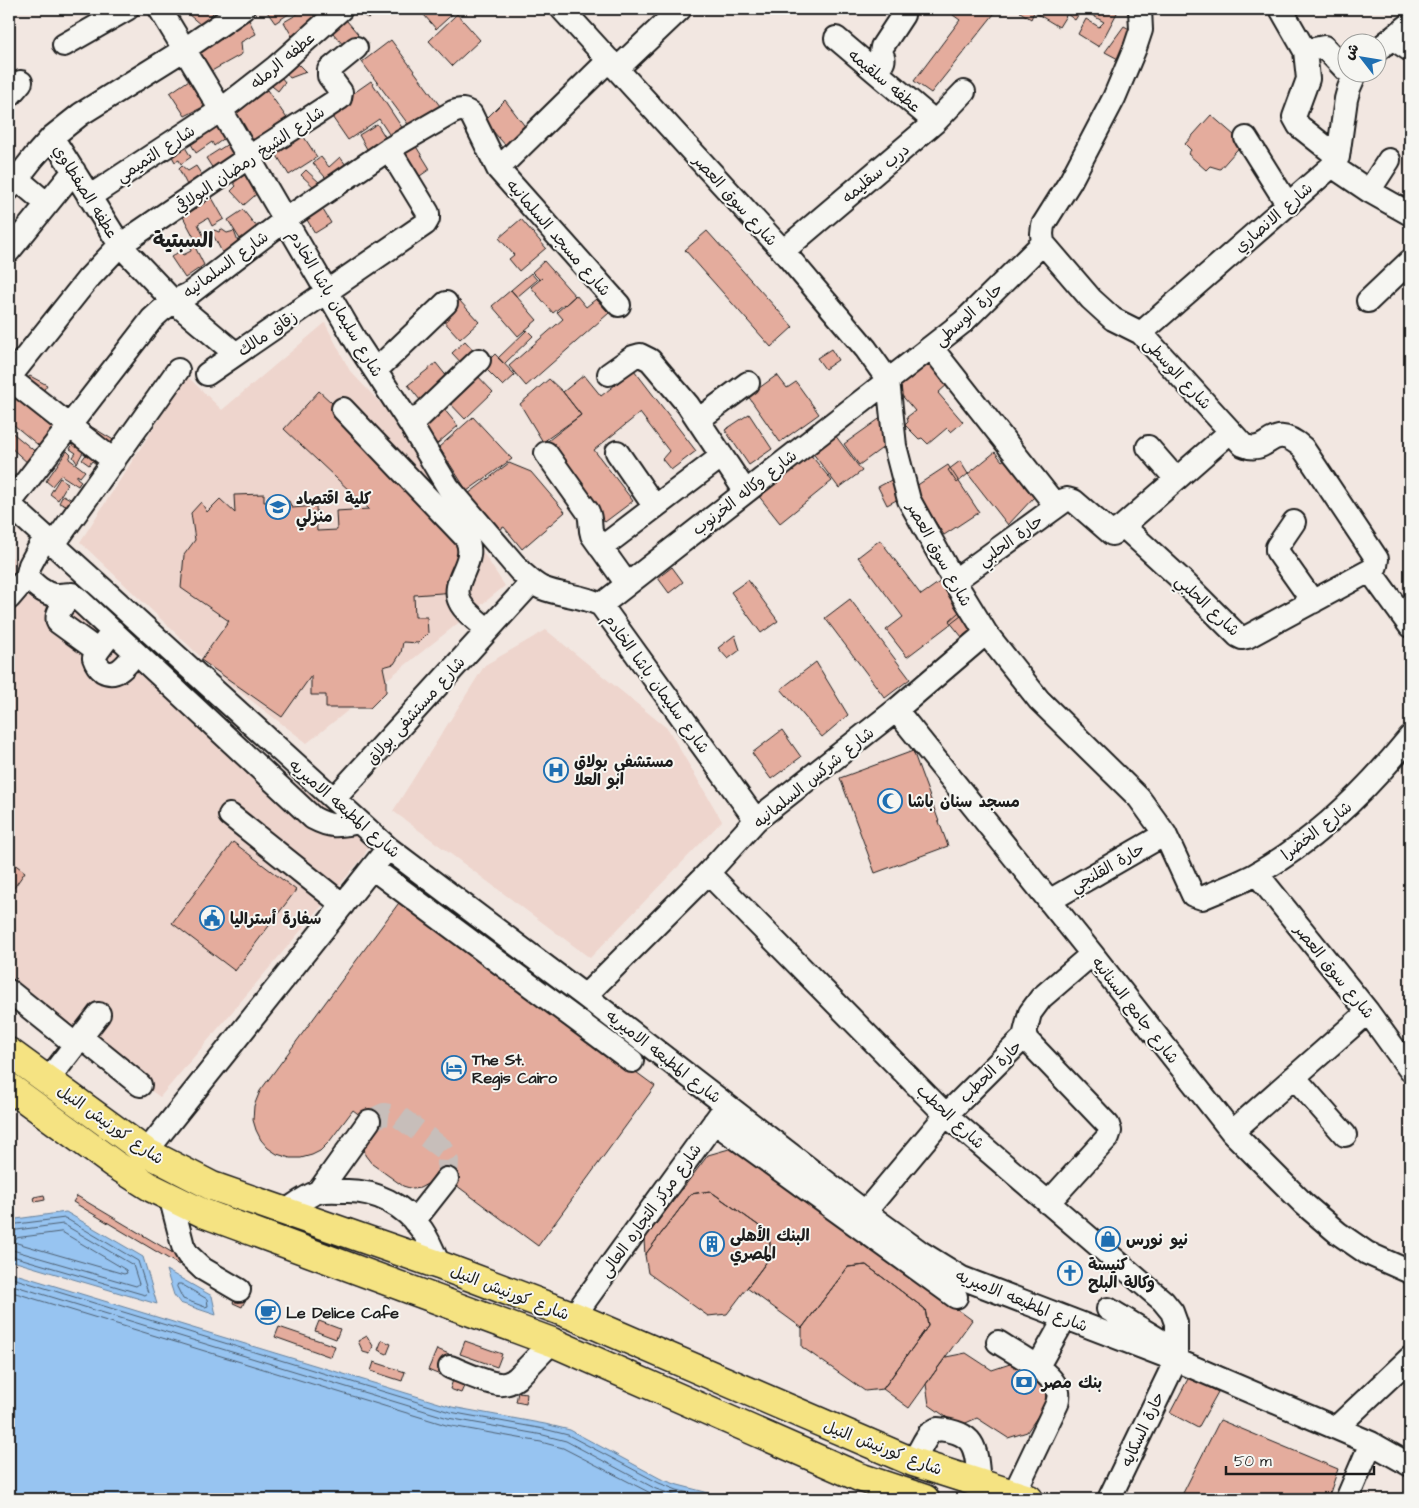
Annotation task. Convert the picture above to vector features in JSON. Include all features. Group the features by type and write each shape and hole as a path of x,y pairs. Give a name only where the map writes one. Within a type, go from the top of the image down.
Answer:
{"highway":[{"name":"شارع كورنيش النيل","path":"9,1052 146,1152 212,1186 439,1265 574,1316 913,1462 1022,1497"},
{"name":"شارع كورنيش النيل","path":"15,1096 152,1188 203,1213 552,1342 859,1477 925,1499"}],"street":[{"path":"64,45 127,9"},
{"name":"شارع سليمان باشا الخادم","path":"160,9 357,343 411,425 477,537 532,582 552,591 586,598 601,605 756,820"},
{"path":"47,204 11,180 52,137 81,114 243,9"},
{"name":"عطفه الرمله","path":"221,110 276,67 341,9"},
{"name":"شارع سوق العصر","path":"562,9 783,251 866,349 888,380 895,446 909,500 954,581 986,633 1039,700 1139,798 1165,834 1191,893 1196,897 1202,898"},
{"path":"498,169 613,65 680,9"},
{"path":"1043,242 1043,225 1070,182 1114,98 1135,48 1141,30 1140,9"},
{"path":"1281,9 1305,51 1308,79 1295,114 1295,120 1335,162 1369,191 1410,214"},
{"path":"876,72 884,62 881,53 882,47 903,15"},
{"path":"1386,42 1410,24"},
{"name":"عطفه سلقيمه","path":"836,38 935,122"},
{"path":"1386,44 1410,50"},
{"path":"1305,51 1324,47 1336,59"},
{"name":"شارع الشيخ رمضان البولاقي","path":"9,378 87,280 120,245 249,157 340,98 341,92 328,74 328,70 356,48"},
{"path":"1335,162 1349,82"},
{"name":"درب سقليمه","path":"783,251 935,122 964,92"},
{"name":"شارع التميمي","path":"89,196 221,110"},
{"name":"شارع السلمانيه","path":"9,504 152,319 162,309 173,301 189,294 285,220 389,149 454,112 461,110 466,110 471,114 498,169"},
{"name":"عطفه الصفطاوي","path":"52,137 120,245 173,301 236,354"},
{"path":"1246,138 1288,204"},
{"name":"زقاق مالك","path":"207,374 425,224 428,219 428,213 389,149"},
{"path":"1369,191 1389,160"},
{"name":"شارع الانصاري","path":"1141,333 1335,162"},
{"name":"شارع مسجد السلمانيه","path":"498,169 619,306"},
{"path":"9,251 74,171"},
{"name":"شارع الوسطى","path":"1043,242 1090,300 1113,319 1141,333 1243,445 1251,449 1258,448 1274,438 1286,436 1303,448 1374,565"},
{"name":"حارة الوسطى","path":"888,380 963,322 1043,242"},
{"path":"1368,301 1410,261"},
{"path":"376,370 446,302"},
{"path":"931,347 1049,497 1057,502 1066,499 1078,503 1114,534 1230,432"},
{"path":"609,374 633,357 640,355 650,360 678,392 745,491"},
{"path":"411,425 479,360"},
{"path":"9,598 27,577 30,565 114,461 178,370"},
{"path":"9,378 114,461"},
{"name":"شارع وكاله الخرنوب","path":"601,605 888,380"},
{"path":"698,420 748,383"},
{"path":"343,409 466,538 477,537"},
{"path":"1148,447 1176,479"},
{"path":"618,452 655,507"},
{"path":"546,453 588,512 591,518 590,530 592,535 627,584"},
{"path":"601,548 722,456"},
{"name":"حارة الحلبي","path":"954,581 1066,499"},
{"name":"شارع المطبعه الاميريه","path":"9,504 388,848 585,996 720,1114 865,1212 920,1252 962,1278 1065,1318 1176,1355 1371,1443 1410,1465"},
{"path":"1294,522 1277,547 1277,551 1313,602"},
{"name":"شارع الحلبي","path":"1123,526 1240,637 1247,637 1313,602 1374,565"},
{"path":"477,537 458,585 457,593 460,603 492,626 532,582"},
{"path":"1374,565 1410,626"},
{"path":"27,577 45,592 54,595 72,594 313,818 324,824 335,826 359,822"},
{"path":"72,594 58,614 58,622 98,651"},
{"name":"شارع مستشفى بولاق","path":"334,800 492,626"},
{"path":"113,631 94,658 96,664 107,672 113,673 120,671 136,653"},
{"name":"شارع شركس السلمانيه","path":"585,996 708,873 756,820 896,710 986,633"},
{"name":"شارع جامع السنانيه","path":"896,710 1232,1132 1304,1204 1338,1233 1367,1253 1410,1272"},
{"name":"شارع الخضرا","path":"1202,898 1257,874 1303,843 1346,808 1385,768 1410,737"},
{"path":"230,815 343,905"},
{"name":"حارة القلنجي","path":"1049,901 1165,834"},
{"path":"146,1152 388,848"},
{"path":"372,868 632,1061"},
{"name":"شارع الحطب","path":"708,873 946,1115 1162,1301 1172,1312 1176,1323 1176,1355"},
{"name":"شارع سوق العصر","path":"1257,874 1368,1012 1410,1070"},
{"name":"حارة الحطب","path":"865,1212 946,1115 1024,1037 1030,1013 1041,998 1092,954"},
{"path":"9,991 140,1085"},
{"path":"1232,1132 1368,1012"},
{"path":"48,1080 99,1014"},
{"path":"1024,1037 1108,1125 1110,1131 1108,1138 1048,1203"},
{"path":"1294,1077 1345,1135"},
{"path":"720,1114 956,1297"},
{"name":"شارع مركز التجاره العالى","path":"574,1316 720,1114"},
{"path":"319,1191 369,1122"},
{"path":"414,1221 447,1179"},
{"path":"284,1212 307,1196 319,1191 354,1191 371,1194 394,1204 414,1221 428,1240 439,1265"},
{"path":"170,1196 183,1246 188,1255 203,1269 239,1290"},
{"path":"1108,1309 1176,1355"},
{"path":"1037,1368 1065,1318"},
{"path":"450,1367 492,1382 505,1384 517,1378 552,1342"},
{"path":"998,1342 1046,1373 1058,1393 1057,1404 1022,1497"},
{"name":"حارة السكايه","path":"1109,1499 1176,1355"},
{"path":"1336,1428 1410,1358"},
{"path":"913,1462 930,1434 937,1429 949,1430 963,1436 975,1448 979,1483"},
{"path":"1347,1499 1371,1443"}],"shaded area":[{"name":"كلية اقتصاد منزلي","path":"325,323 350,371 405,429 430,472 505,586 307,743 227,682 80,542 187,376 222,410"},
{"path":"9,554 69,608 151,676 371,840 364,856 160,1097 9,990"},
{"name":"مستشفي بولاق ابو العلا","path":"546,630 668,729 722,821 590,958 393,811 485,665"}],"water":[{"path":"66,1212 143,1257 157,1304 9,1260 9,1220"},
{"path":"166,1270 212,1296 216,1315 180,1303 174,1295"},
{"path":"9,1272 452,1407 570,1430 661,1479 728,1499 9,1499"}],"building":[{"path":"182,9 217,9 201,25"},
{"path":"265,9 296,9 275,23"},
{"path":"306,9 312,9 315,19 293,38 284,22"},
{"path":"357,9 379,9 368,19"},
{"path":"419,9 458,9 436,29"},
{"path":"957,9 998,9 931,93 914,81 960,20 953,15"},
{"path":"1022,9 1082,9 1075,20 1067,14 1059,27 1034,12 1031,19 1020,12"},
{"path":"1093,9 1114,9 1118,11 1099,47 1078,34 1086,19 1099,27 1104,22 1090,14"},
{"path":"341,14 358,34 344,46 327,26"},
{"path":"457,14 480,40 452,66 429,41"},
{"path":"247,16 256,34 241,42 242,54 208,73 193,46"},
{"path":"1124,26 1133,31 1120,60 1105,52"},
{"path":"391,40 440,106 411,128 362,62"},
{"path":"292,58 306,72 290,78 282,68"},
{"path":"276,71 285,82 278,91 267,82"},
{"path":"192,78 209,104 185,116 170,93"},
{"path":"371,81 403,129 391,137 379,119 348,140 328,111"},
{"path":"265,87 291,124 255,150 229,112"},
{"path":"505,100 527,129 507,147 484,121"},
{"path":"1211,115 1243,143 1220,169 1210,166 1206,170 1188,154 1191,150 1185,144"},
{"path":"213,118 226,137 214,146 212,142 196,153 190,142"},
{"path":"377,124 389,143 371,156 359,135"},
{"path":"300,131 317,157 289,175 273,149"},
{"path":"180,139 191,157 181,164 179,160 175,162 167,147"},
{"path":"412,140 430,169 414,180 396,151"},
{"path":"228,144 238,161 217,175 206,158"},
{"path":"321,157 329,167 340,157 349,169 331,184 313,163"},
{"path":"182,166 188,171 196,166 205,180 189,189 179,169"},
{"path":"247,166 260,191 244,205 231,191 236,186 230,178"},
{"path":"306,170 321,184 316,189 301,175"},
{"path":"211,196 224,219 212,226 208,218 198,224 204,237 196,241 181,213"},
{"path":"320,205 331,223 315,233 304,215"},
{"path":"243,210 255,225 267,221 243,244 228,220"},
{"path":"521,219 546,248 519,271 509,259 514,255 499,238"},
{"path":"221,229 227,233 234,231 238,242 223,254 212,233 214,230 219,232"},
{"path":"707,231 793,327 771,347 685,250"},
{"path":"193,243 204,265 185,278 171,257 180,251 183,255 191,251 190,246"},
{"path":"544,261 575,296 553,313 531,287 540,280 532,272"},
{"path":"531,273 537,280 517,297 511,290"},
{"path":"511,290 537,320 518,336 492,306"},
{"path":"576,295 586,307 596,299 609,313 526,386 509,366 563,319 557,312"},
{"path":"459,300 479,322 460,339 440,317"},
{"path":"527,330 533,336 504,364 498,358"},
{"path":"465,341 479,356 466,368 452,353"},
{"path":"831,349 838,360 825,369 817,358"},
{"path":"495,354 515,375 503,386 483,366"},
{"path":"929,357 950,382 938,393 963,422 951,432 947,428 928,444 922,438 919,439 905,425 908,422 907,417 915,411 894,386"},
{"path":"436,363 452,383 424,405 408,385"},
{"path":"634,370 696,451 671,470 662,459 669,451 640,413 594,450 633,501 605,522 544,444 581,415 563,392 584,375 601,396"},
{"path":"474,372 493,392 465,419 446,399"},
{"path":"777,375 787,388 796,382 819,414 780,442 748,396"},
{"path":"30,376 47,385 39,397 21,383"},
{"path":"549,379 563,392 581,415 543,442 520,404"},
{"path":"20,390 62,424 43,449 9,421 9,410"},
{"path":"319,391 458,519 470,551 455,592 414,595 415,617 427,617 428,633 418,643 403,642 401,653 394,664 383,667 386,692 370,708 326,708 326,695 311,695 311,676 282,717 201,660 229,621 181,588 184,555 195,540 191,513 201,502 207,512 220,499 235,513 234,495 264,494 264,502 289,501 292,508 316,506 317,531 337,530 336,511 369,509 284,429"},
{"path":"443,408 458,426 431,449 416,430"},
{"path":"749,414 772,449 749,465 725,430"},
{"path":"473,417 512,459 467,491 439,447"},
{"path":"882,417 892,441 859,465 844,444"},
{"path":"87,424 120,444 111,457 81,433"},
{"path":"9,430 37,453 29,464 9,446"},
{"path":"832,431 862,471 839,488 809,448"},
{"path":"73,440 81,445 80,449 83,452 77,463 73,457 76,453 70,449"},
{"path":"91,448 103,469 92,461 89,465 82,460"},
{"path":"805,448 832,481 780,523 754,490"},
{"path":"67,451 71,455 69,459 85,471 80,477 77,475 77,478 81,481 78,486 61,475 52,486 46,481"},
{"path":"995,452 1002,461 1010,456 1032,479 1024,486 1034,497 1008,525 968,474"},
{"path":"960,461 968,474 957,483 948,470"},
{"path":"509,463 531,472 565,512 522,549 504,527 500,529 468,494"},
{"path":"948,465 979,512 944,535 913,488"},
{"path":"60,478 68,483 58,500 50,494"},
{"path":"895,478 904,496 887,505 878,487"},
{"path":"63,495 72,500 62,517 60,516 66,506 59,503"},
{"path":"880,540 921,595 941,581 965,613 907,657 886,630 903,617 858,557"},
{"path":"672,567 683,582 669,593 658,578"},
{"path":"748,580 778,621 761,633 731,592"},
{"path":"961,598 981,622 962,637 949,621 959,612 953,604"},
{"path":"850,599 910,679 885,698 825,618"},
{"path":"735,635 740,650 728,659 718,648"},
{"path":"816,662 848,715 822,737 781,689"},
{"path":"782,730 801,757 771,779 752,753"},
{"name":"مسجد سنان باشا","path":"913,751 948,846 875,873 840,778"},
{"path":"233,842 296,890 235,971 172,923"},
{"path":"9,860 25,872 9,895"},
{"name":"The St. Regis Cairo","path":"401,900 655,1086 538,1246 437,1171 429,1183 420,1188 413,1189 403,1186 372,1164 365,1155 364,1145 374,1126 353,1110 320,1151 301,1158 290,1158 277,1154 261,1140 256,1130 253,1120 254,1106 260,1091"},
{"path":"736,1147 972,1320 909,1408 883,1389 928,1326 925,1309 866,1265 848,1267 802,1328 747,1288 771,1256 769,1233 710,1191 691,1194 645,1255 644,1240 708,1155"},
{"name":"البنك الأهلى المصري","path":"710,1191 769,1233 771,1256 727,1314 708,1316 648,1273 645,1255 691,1194"},
{"path":"44,1195 45,1200 35,1202 34,1197"},
{"path":"77,1196 183,1259 179,1265 73,1202"},
{"name":"البنك الأهلى المصري","path":"866,1265 925,1309 928,1326 883,1389 865,1391 802,1347 802,1328 848,1267"},
{"path":"244,1281 252,1286 242,1307 233,1303"},
{"path":"319,1321 340,1329 336,1339 315,1331"},
{"path":"279,1327 335,1346 331,1357 275,1337"},
{"path":"367,1336 373,1346 370,1354 363,1352 358,1341"},
{"path":"382,1340 391,1344 387,1354 378,1350"},
{"path":"465,1341 502,1354 497,1367 460,1354"},
{"path":"437,1349 449,1354 440,1375 428,1370"},
{"path":"966,1353 992,1370 1016,1362 1045,1383 1046,1404 1027,1432 1008,1438 977,1418 959,1426 929,1405 926,1384 946,1357"},
{"path":"374,1362 405,1372 402,1381 371,1371"},
{"path":"1189,1377 1218,1392 1198,1428 1170,1413"},
{"path":"453,1380 465,1384 461,1393 450,1389"},
{"path":"518,1392 527,1393 526,1404 516,1402"},
{"path":"1220,1420 1338,1469 1328,1499 1180,1499"}],"tunnel":[{"path":"369,1121 384,1114 398,1116 443,1149 448,1161 447,1179"}],"place":[{"name":"كلية اقتصاد منزلي","path":"278,507"},
{"name":"مستشفي بولاق ابو العلا","path":"556,770"},
{"name":"مسجد سنان باشا","path":"890,801"},
{"name":"سفارة أستراليا","path":"212,918"},
{"name":"The St. Regis Cairo","path":"454,1068"},
{"name":"نيو نورس","path":"1108,1239"},
{"name":"البنك الأهلى المصري","path":"712,1244"},
{"name":"كنيسة وكالة البلح","path":"1070,1273"},
{"name":"Le Delice Cafe","path":"268,1312"},
{"name":"بنك مصر","path":"1024,1382"}],"district":[{"name":"السبتية","path":"183,240"}]}
